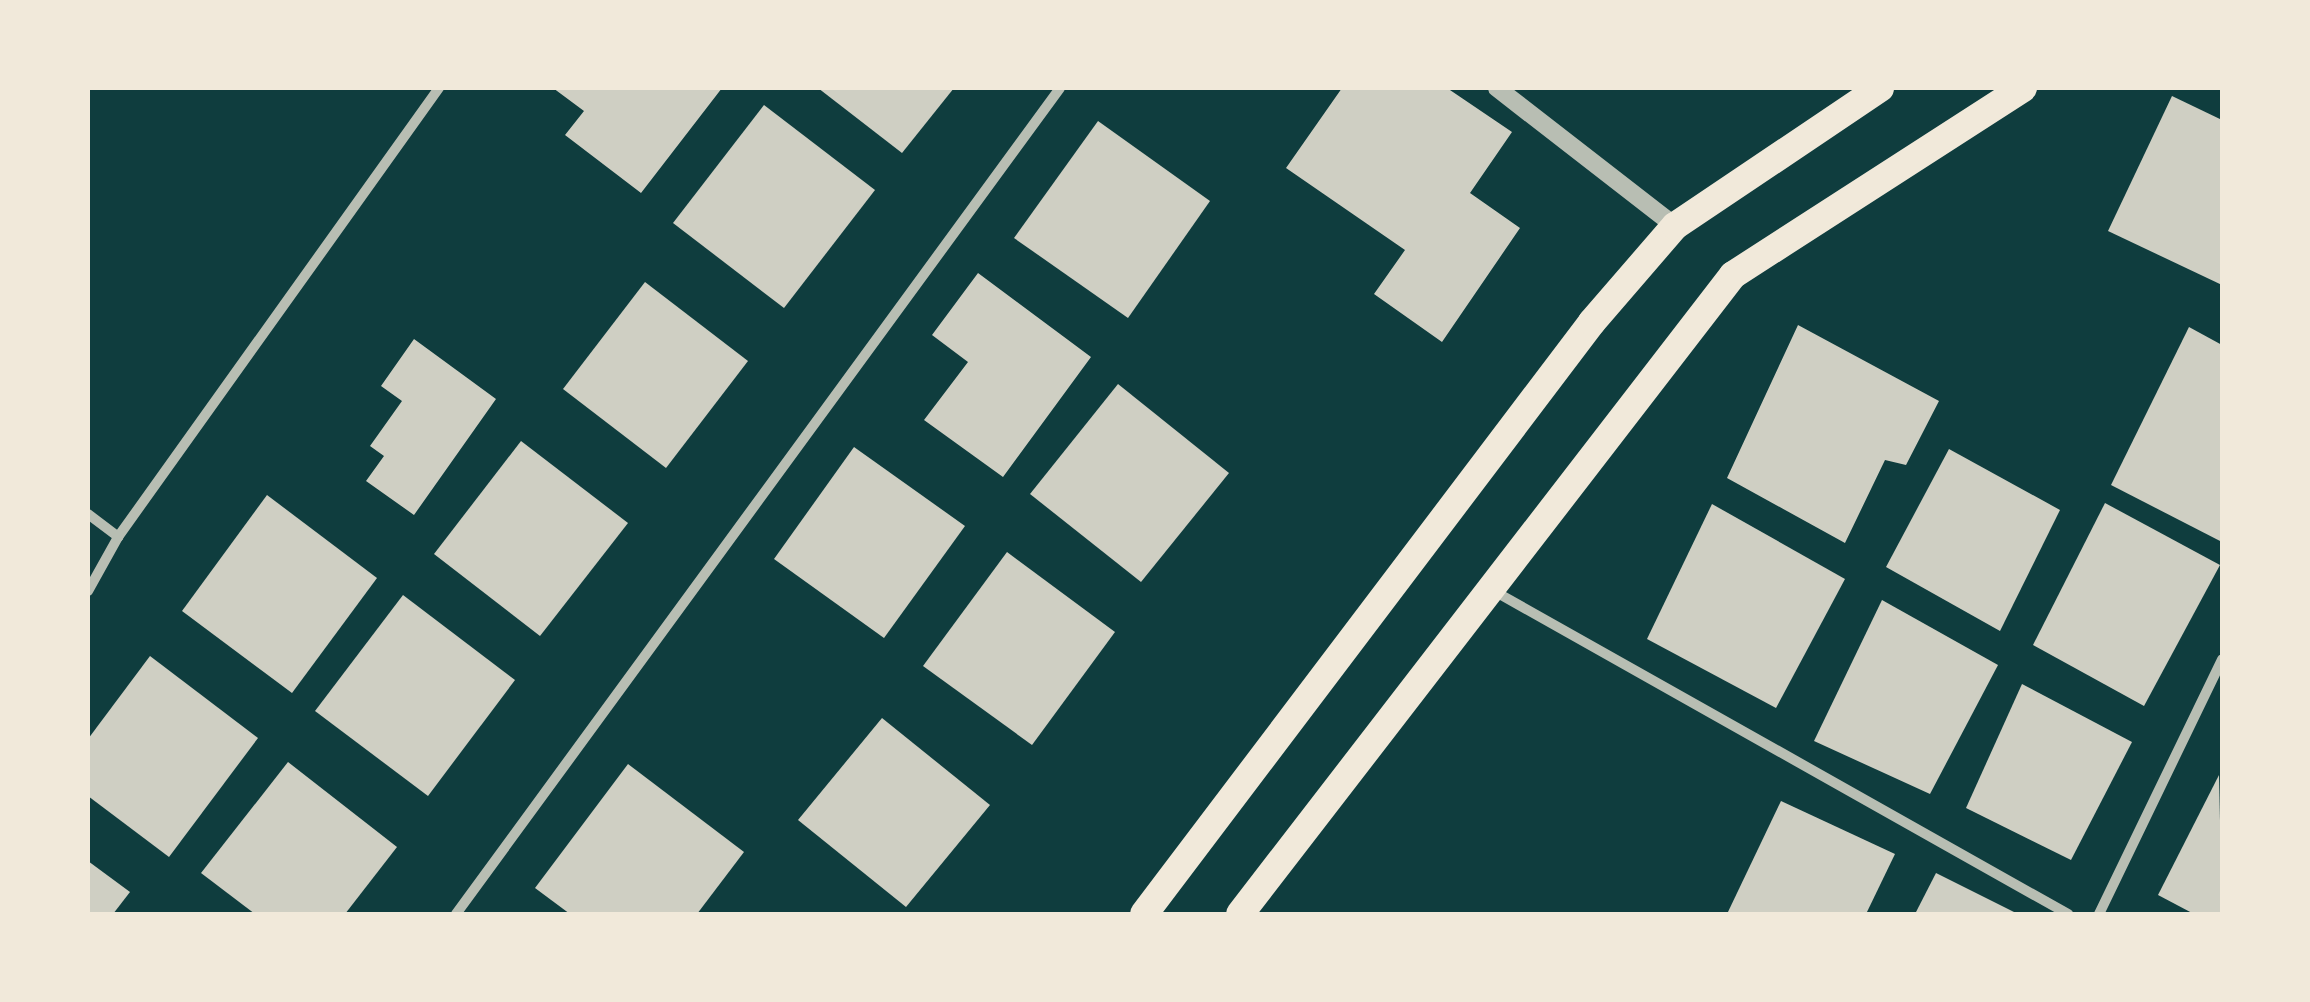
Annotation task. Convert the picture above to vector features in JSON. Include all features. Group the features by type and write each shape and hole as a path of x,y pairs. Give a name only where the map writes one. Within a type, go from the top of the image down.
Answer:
{"highway":[{"path":"1144,914 1592,322 1676,226 1880,88"},
{"path":"1240,914 1486,587 1733,275 2023,88"}],"street":[{"path":"88,590 118,537 440,88"},
{"path":"456,914 1060,88"},
{"path":"1497,88 1676,226"},
{"path":"88,514 118,537"},
{"path":"1486,587 2068,914"},
{"path":"2099,914 2222,659"}],"building":[{"path":"553,88 722,88 641,193 565,135 584,111"},
{"path":"818,88 954,88 902,153"},
{"path":"1342,88 1447,88 1512,132 1470,193 1520,228 1442,342 1374,294 1405,250 1286,168"},
{"path":"2172,96 2222,120 2222,285 2108,231"},
{"path":"764,105 875,190 784,308 673,223"},
{"path":"1098,121 1210,201 1128,318 1014,238"},
{"path":"978,273 1091,357 1003,477 924,420 968,362 932,335"},
{"path":"645,282 748,361 666,468 563,389"},
{"path":"1798,325 1939,401 1906,465 1885,460 1845,543 1727,478"},
{"path":"2189,327 2222,345 2222,542 2111,485"},
{"path":"414,339 496,399 414,515 366,481 384,456 370,446 402,401 381,386"},
{"path":"1118,384 1229,473 1141,582 1030,494"},
{"path":"521,441 628,523 540,636 434,554"},
{"path":"854,447 965,526 884,638 774,559"},
{"path":"1949,449 2060,510 2000,631 1886,567"},
{"path":"267,495 377,578 292,693 182,611"},
{"path":"2105,503 2220,565 2144,706 2033,645"},
{"path":"1712,504 1845,579 1776,708 1647,639"},
{"path":"1007,552 1115,632 1032,745 923,666"},
{"path":"403,595 515,680 428,796 315,711"},
{"path":"1882,600 1998,665 1930,794 1814,741"},
{"path":"150,656 258,738 169,857 88,796 88,739"},
{"path":"2022,684 2132,742 2071,860 1966,808"},
{"path":"882,718 990,805 906,907 798,820"},
{"path":"288,762 397,847 345,914 255,914 201,873"},
{"path":"628,764 744,852 697,914 570,914 535,888"},
{"path":"2219,775 2222,914 2194,914 2158,895"},
{"path":"1781,801 1895,854 1866,914 1727,914"},
{"path":"88,861 130,892 113,914 88,914"},
{"path":"1936,873 2018,914 1915,914"}]}
